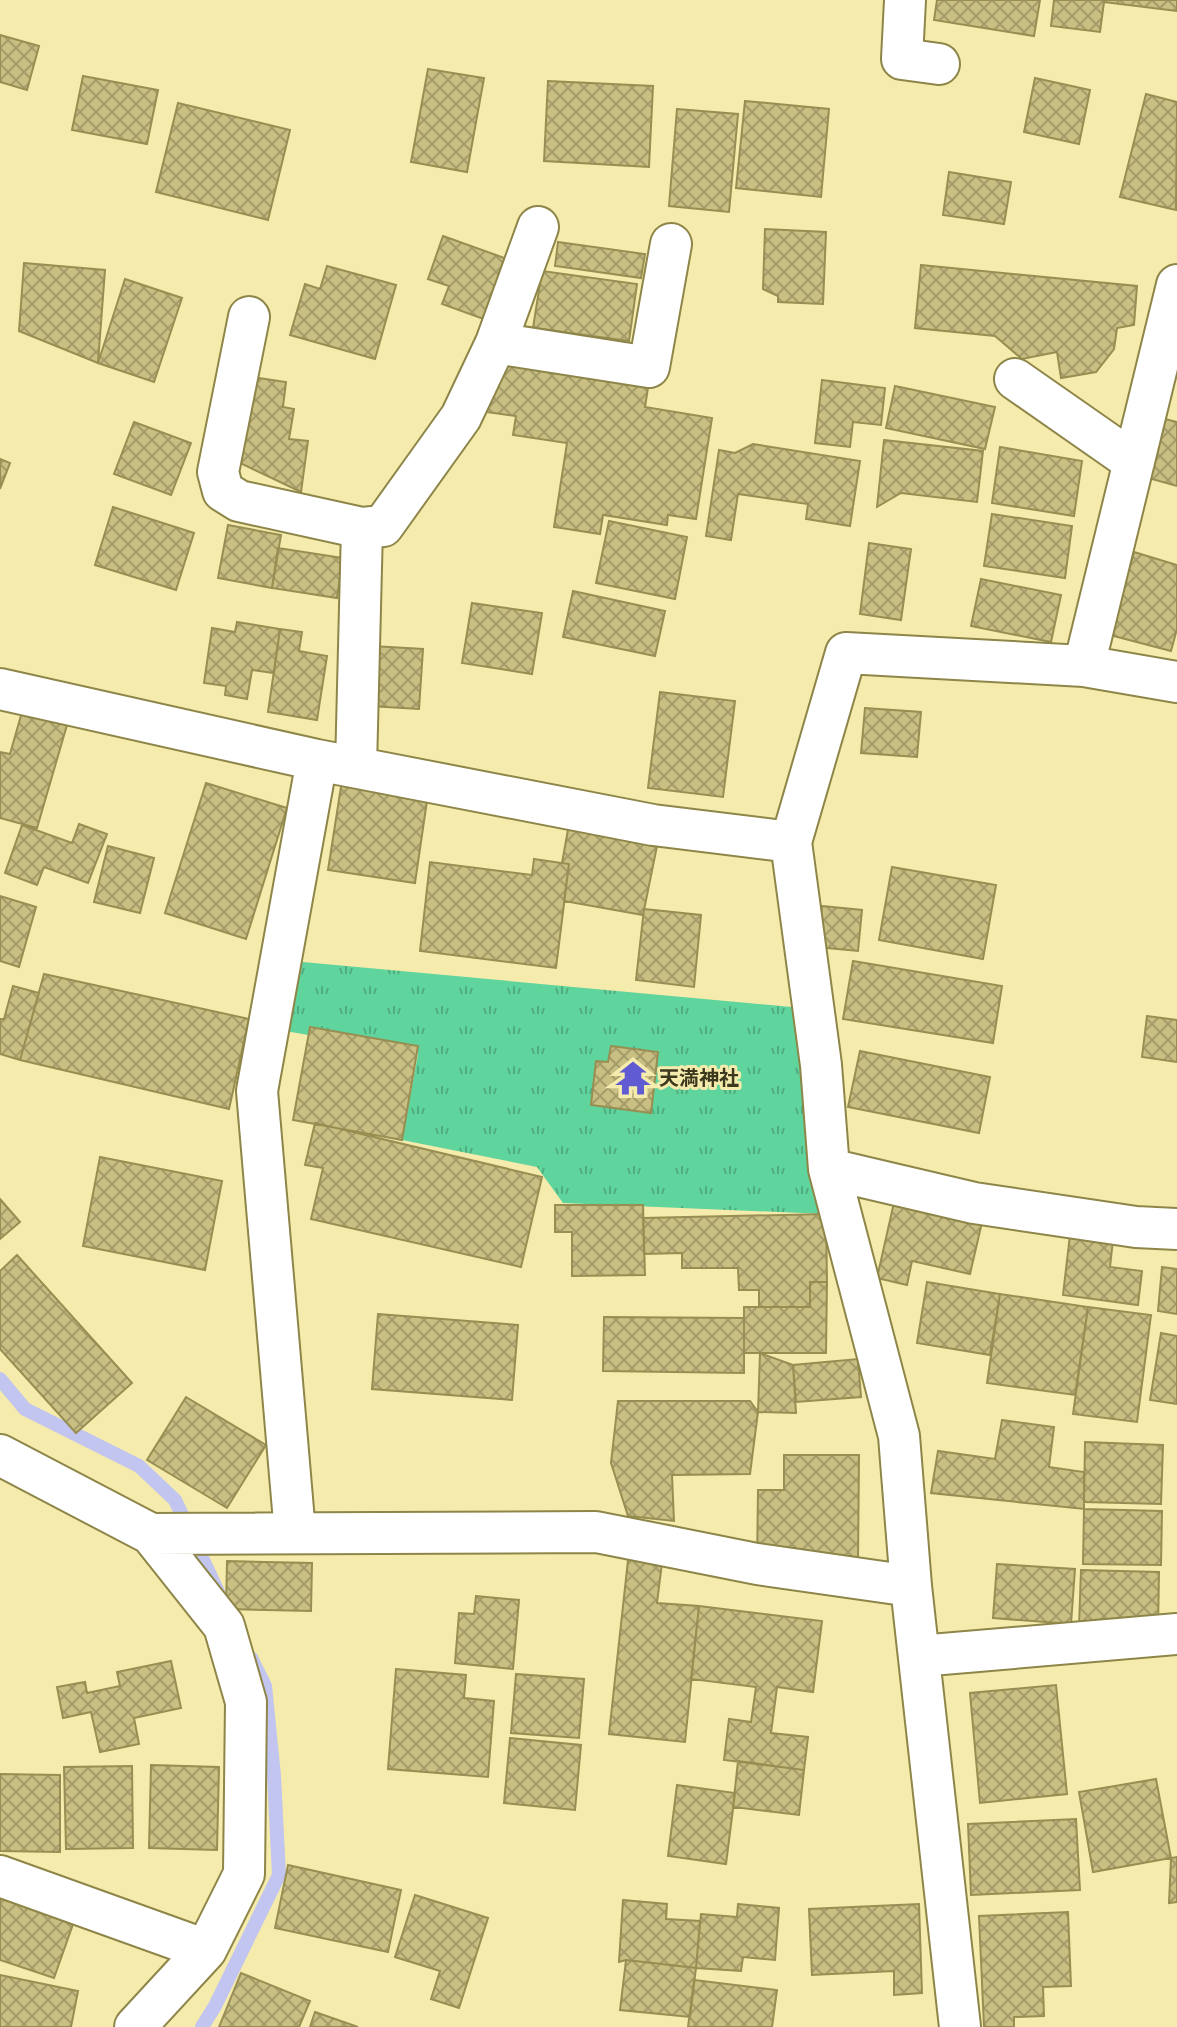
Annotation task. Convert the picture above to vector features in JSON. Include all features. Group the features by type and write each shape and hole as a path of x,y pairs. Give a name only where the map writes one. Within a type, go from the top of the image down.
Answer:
{"street":[{"path":"905,0 902,59 939,64"},
{"path":"249,317 218,472 223,491 239,501 362,528 383,526 461,417 496,343 538,227"},
{"path":"496,343 649,367 671,244"},
{"path":"1084,666 1177,285"},
{"path":"1015,379 1134,462"},
{"path":"356,767 362,528"},
{"path":"960,2027 911,1586 899,1436 829,1169 821,1065 791,842 846,653 1084,666 1177,682"},
{"path":"0,689 317,760 653,825 791,842"},
{"path":"295,1533 257,1091 317,760"},
{"path":"829,1169 974,1203 1136,1227 1177,1229"},
{"path":"0,1455 151,1534 224,1626 246,1702 244,1874 206,1950 135,2027"},
{"path":"151,1534 596,1532 757,1564 911,1586"},
{"path":"919,1656 1177,1634"},
{"path":"0,1876 206,1950"}],"green space":[{"path":"281,960 813,1009 826,1214 563,1203 537,1167 402,1140 418,1054 268,1028"}],"building":[{"path":"937,0 1040,0 1034,36 934,20"},
{"path":"1054,0 1177,0 1177,11 1104,2 1100,32 1051,26"},
{"path":"0,35 39,46 27,90 0,82"},
{"path":"428,69 484,78 467,172 411,162"},
{"path":"83,76 158,90 147,144 72,130"},
{"path":"1035,78 1090,90 1079,144 1024,132"},
{"path":"548,81 653,86 649,167 544,161"},
{"path":"1146,94 1177,102 1176,210 1120,197"},
{"path":"745,101 829,109 821,197 736,188"},
{"path":"178,103 290,130 268,220 156,192"},
{"path":"677,109 738,114 729,212 669,206"},
{"path":"949,172 1011,182 1004,224 943,215"},
{"path":"765,229 826,232 823,304 778,302 778,296 763,289"},
{"path":"443,236 510,260 489,321 442,304 449,286 428,279"},
{"path":"558,242 645,254 641,278 555,266"},
{"path":"24,263 105,270 98,363 19,331"},
{"path":"921,265 1137,286 1134,325 1117,328 1114,349 1096,372 1061,378 1057,352 1022,359 995,336 915,328"},
{"path":"327,266 396,285 375,359 290,335 305,284 320,289"},
{"path":"542,271 637,284 629,341 533,328"},
{"path":"125,279 182,298 154,382 98,363"},
{"path":"496,350 650,375 645,407 712,418 696,519 668,515 667,525 603,515 600,534 554,527 567,443 513,435 516,416 486,412"},
{"path":"253,377 286,382 283,407 294,409 289,439 308,441 301,492 240,463"},
{"path":"822,380 885,388 881,425 853,422 850,447 815,443"},
{"path":"895,386 995,407 985,449 886,428"},
{"path":"1161,418 1177,422 1177,486 1145,477"},
{"path":"134,422 191,443 171,495 114,474"},
{"path":"884,440 983,451 977,502 901,493 877,507"},
{"path":"753,444 860,461 850,526 806,519 808,504 738,494 731,540 706,536 719,450 735,453"},
{"path":"1000,447 1082,461 1074,516 992,503"},
{"path":"0,459 10,463 0,489"},
{"path":"113,507 194,533 176,590 95,565"},
{"path":"992,514 1072,526 1065,578 984,566"},
{"path":"609,521 687,537 675,599 596,583"},
{"path":"228,525 281,535 272,588 218,578"},
{"path":"869,543 911,549 901,620 860,614"},
{"path":"278,548 343,558 337,598 272,588"},
{"path":"1134,552 1177,565 1177,629 1171,651 1110,635"},
{"path":"981,579 1061,595 1051,642 971,626"},
{"path":"573,591 665,611 655,656 563,637"},
{"path":"472,603 542,613 532,674 462,663"},
{"path":"237,622 280,629 274,673 252,670 247,699 225,695 226,686 204,683 212,628 235,632"},
{"path":"280,629 302,632 299,651 327,656 317,720 268,712"},
{"path":"372,646 423,649 419,709 369,706"},
{"path":"660,692 735,701 723,797 648,788"},
{"path":"865,708 921,712 917,757 861,753"},
{"path":"22,712 67,725 37,828 0,818 0,752 10,754"},
{"path":"343,774 429,787 415,883 328,870"},
{"path":"206,783 287,808 246,939 165,913"},
{"path":"79,824 107,834 88,883 44,867 37,885 5,873 22,825 72,843"},
{"path":"569,824 658,841 643,915 564,901 569,864 562,863"},
{"path":"108,846 154,858 140,913 94,902"},
{"path":"534,859 569,864 556,968 420,951 430,862 532,875"},
{"path":"892,867 996,885 983,959 879,940"},
{"path":"0,896 36,907 19,967 0,961"},
{"path":"822,906 862,910 858,951 817,947"},
{"path":"644,909 701,915 694,987 636,980"},
{"path":"853,961 1002,986 993,1043 843,1019"},
{"path":"44,974 249,1019 229,1109 20,1060"},
{"path":"13,986 39,993 20,1060 0,1054 0,1019 4,1019"},
{"path":"1147,1016 1177,1020 1177,1062 1142,1057"},
{"path":"310,1027 418,1046 402,1140 293,1120"},
{"path":"611,1046 658,1052 651,1113 591,1105 596,1061 608,1062"},
{"path":"860,1051 990,1077 979,1133 848,1107"},
{"path":"315,1123 542,1177 521,1267 311,1219 323,1168 305,1165"},
{"path":"100,1157 222,1181 205,1270 83,1246"},
{"path":"895,1198 983,1218 970,1274 912,1261 907,1285 877,1278"},
{"path":"0,1199 20,1222 0,1239"},
{"path":"555,1205 643,1205 645,1275 572,1276 572,1232 555,1232"},
{"path":"826,1214 827,1282 810,1282 810,1307 759,1307 759,1290 739,1290 738,1268 682,1268 682,1253 644,1254 643,1218"},
{"path":"1071,1226 1114,1231 1110,1267 1142,1271 1138,1305 1063,1295"},
{"path":"17,1255 132,1383 76,1433 0,1349 0,1271"},
{"path":"1162,1267 1177,1269 1177,1314 1158,1311"},
{"path":"810,1282 827,1282 826,1353 744,1353 744,1307 810,1307"},
{"path":"927,1282 1000,1294 990,1355 917,1343"},
{"path":"1000,1294 1088,1307 1075,1395 987,1383"},
{"path":"1088,1307 1151,1315 1137,1422 1073,1414"},
{"path":"378,1314 518,1325 512,1400 372,1389"},
{"path":"604,1317 744,1318 744,1373 603,1371"},
{"path":"1161,1333 1177,1336 1177,1404 1150,1400"},
{"path":"760,1353 793,1365 796,1413 758,1412"},
{"path":"858,1359 861,1397 796,1402 793,1365"},
{"path":"186,1397 266,1445 227,1508 147,1460"},
{"path":"618,1401 750,1401 758,1412 750,1474 672,1475 674,1521 628,1516 611,1463"},
{"path":"1002,1420 1054,1427 1049,1467 1084,1472 1084,1509 931,1493 938,1451 995,1459"},
{"path":"1085,1442 1163,1445 1161,1504 1084,1502"},
{"path":"784,1455 859,1455 858,1564 757,1564 758,1490 784,1490"},
{"path":"1084,1509 1162,1511 1161,1565 1083,1564"},
{"path":"629,1551 663,1555 657,1603 699,1606 685,1742 609,1734"},
{"path":"227,1561 312,1563 311,1611 226,1609"},
{"path":"997,1564 1075,1569 1071,1624 993,1618"},
{"path":"1081,1570 1159,1572 1158,1630 1079,1627"},
{"path":"476,1596 519,1600 513,1669 455,1663 459,1613 474,1614"},
{"path":"699,1606 822,1621 813,1692 777,1687 771,1733 808,1737 804,1770 724,1760 729,1719 751,1722 756,1687 691,1679"},
{"path":"171,1661 181,1708 134,1718 139,1744 100,1752 91,1712 63,1718 57,1687 85,1682 87,1693 120,1686 117,1672"},
{"path":"396,1669 466,1675 464,1698 494,1701 488,1777 388,1769"},
{"path":"516,1674 584,1679 579,1738 511,1733"},
{"path":"1056,1685 1067,1794 980,1803 970,1693"},
{"path":"510,1738 581,1745 575,1810 504,1803"},
{"path":"738,1761 804,1770 799,1815 733,1807"},
{"path":"151,1765 219,1767 217,1850 149,1848"},
{"path":"132,1766 133,1848 66,1849 64,1767"},
{"path":"0,1774 60,1775 60,1852 0,1851"},
{"path":"1156,1779 1171,1858 1093,1872 1079,1792"},
{"path":"677,1785 735,1793 726,1864 668,1856"},
{"path":"1076,1819 1080,1890 971,1895 968,1824"},
{"path":"1177,1857 1177,1902 1169,1903 1171,1858"},
{"path":"288,1865 401,1890 388,1952 275,1928"},
{"path":"0,1883 78,1910 54,1978 0,1960"},
{"path":"415,1895 488,1918 459,2008 431,1999 440,1971 395,1957"},
{"path":"623,1900 667,1904 666,1919 700,1921 696,1968 626,1960 619,1962"},
{"path":"738,1904 779,1908 775,1960 743,1957 741,1971 696,1968 701,1914 737,1917"},
{"path":"919,1904 922,1993 894,1995 894,1971 812,1975 809,1909"},
{"path":"1068,1912 1071,1986 1043,1987 1044,2016 1014,2017 1014,2027 984,2027 979,1916"},
{"path":"626,1960 696,1968 690,2017 620,2010"},
{"path":"241,1973 310,2001 299,2027 219,2027"},
{"path":"0,1975 78,1991 71,2027 0,2027"},
{"path":"694,1980 777,1990 772,2027 688,2027"},
{"path":"315,2012 358,2027 310,2027"}],"waterway":[{"path":"0,1379 25,1409 139,1466 175,1500 218,1592"},
{"path":"251,1658 265,1686"},
{"path":"202,2027 279,1875 274,1776 265,1686 260,1681"}],"place":[{"name":"天満神社","path":"633,1078"}]}
